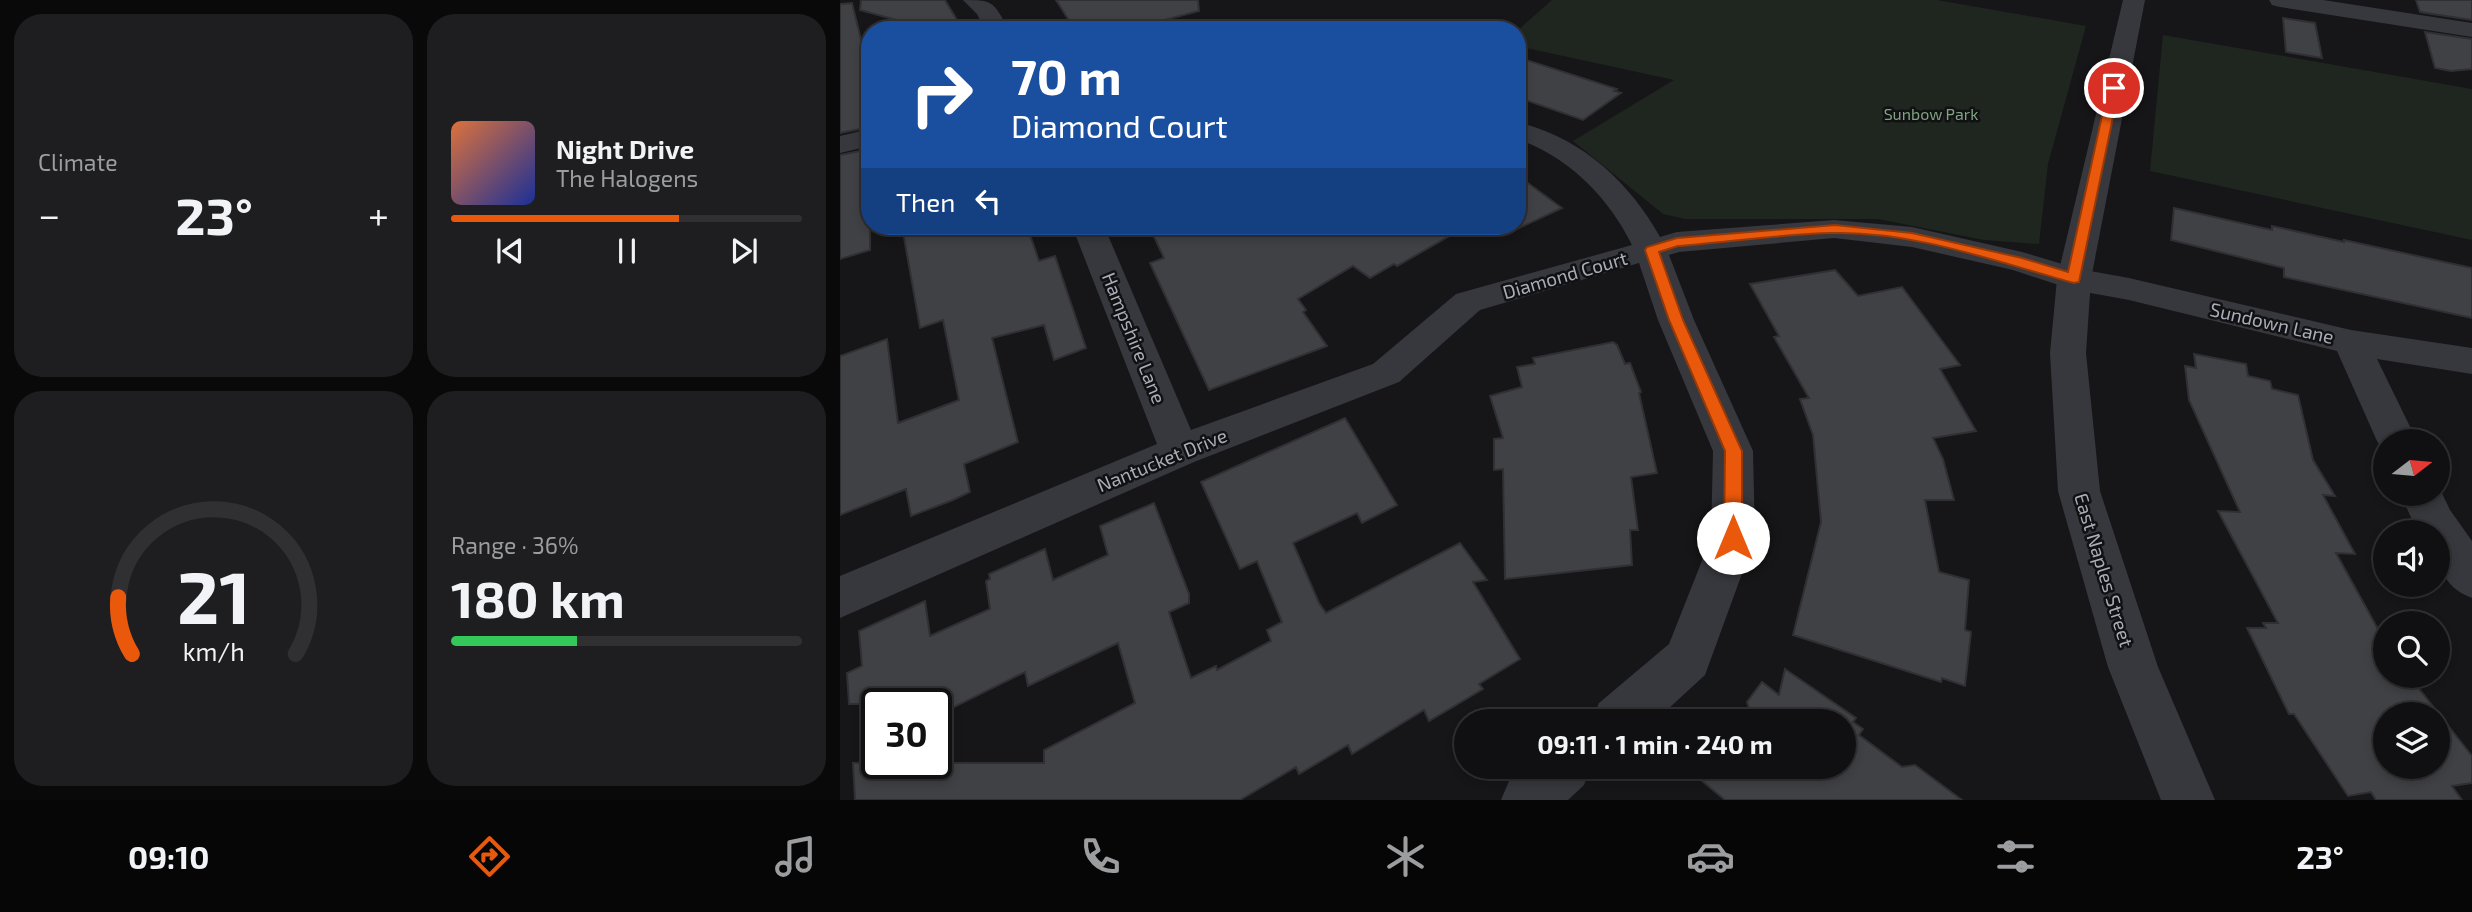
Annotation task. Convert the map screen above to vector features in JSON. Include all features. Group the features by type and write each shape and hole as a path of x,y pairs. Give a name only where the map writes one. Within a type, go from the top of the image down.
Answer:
{"street":[{"path":"974,0 992,21"},
{"name":"East Naples Street","path":"2134,0 2074,279 2067,353 2079,491 2133,667 2188,800"},
{"path":"2280,0 2472,30"},
{"path":"1526,133 1546,140 1584,164 1631,212 1651,250 1676,320 1733,451 1733,538 1688,659 1631,709"},
{"path":"840,145 861,139"},
{"name":"Diamond Court","path":"1468,302 1677,242 1835,229 1912,237 2022,262 2074,279"},
{"name":"Hampshire Lane","path":"1092,235 1180,451"},
{"name":"Sundown Lane","path":"2074,279 2129,289 2351,342 2472,361"},
{"name":"Nantucket Drive","path":"840,597 1180,451 1386,373 1468,302"},
{"path":"2351,342 2391,429"},
{"path":"2427,506 2472,578"}],"green space":[{"name":"Sunbow Park","path":"1552,0 1937,0 2086,26 2048,164 2039,244 1984,240 1878,219 1685,219 1663,214 1573,141 1674,80 1526,48 1526,23"},
{"path":"2163,35 2472,89 2472,240 2150,171"}],"building":[{"path":"861,0 945,0 958,21 900,21 860,10"},
{"path":"1056,0 1198,0 1199,11 1161,21 1069,21"},
{"path":"2416,0 2472,0 2472,20 2420,12"},
{"path":"852,3 861,40 861,129 840,133 840,4"},
{"path":"2283,18 2315,23 2322,58 2286,52"},
{"path":"2425,32 2472,39 2472,69 2451,71 2435,68"},
{"path":"1526,60 1617,89 1614,91 1621,93 1583,120 1526,100"},
{"path":"861,151 861,235 870,235 870,250 840,259 840,155"},
{"path":"1526,182 1562,208 1526,225"},
{"path":"2174,208 2272,230 2272,226 2472,268 2472,318 2284,277 2284,268 2171,240"},
{"path":"904,235 1030,235 1039,261 1055,256 1086,348 1054,360 1044,325 992,338 1018,442 964,464 970,492 953,500 911,516 906,489 840,515 840,356 887,339 898,423 959,400 943,320 920,328"},
{"path":"1153,235 1451,235 1370,278 1353,266 1298,299 1306,310 1303,312 1327,346 1209,390 1150,263 1164,258"},
{"path":"1835,270 1858,296 1902,287 1960,365 1940,369 1976,431 1933,438 1943,459 1954,500 1925,500 1939,572 1969,580 1965,630 1971,632 1965,686 1942,678 1941,682 1793,635 1821,522 1813,435 1800,399 1809,398 1774,337 1779,336 1750,284"},
{"path":"1613,342 1625,364 1630,363 1641,392 1639,393 1657,473 1631,477 1638,530 1630,530 1632,565 1505,579 1503,469 1494,470 1494,439 1503,438 1490,396 1522,387 1517,367 1535,364 1533,358"},
{"path":"2194,354 2246,364 2248,376 2270,381 2272,389 2298,395 2313,460 2335,496 2323,495 2355,554 2336,553 2373,620 2373,688 2418,688 2429,702 2373,702 2373,779 2450,779 2450,728 2472,756 2472,783 2452,786 2462,800 2376,800 2371,792 2348,796 2294,714 2289,714 2247,628 2266,628 2263,623 2278,623 2218,511 2240,512 2189,400 2185,366 2196,368"},
{"path":"1345,418 1397,505 1362,523 1357,513 1293,543 1326,613 1460,543 1487,580 1473,582 1520,659 1479,684 1483,689 1429,721 1424,710 1352,754 1348,745 1299,774 1296,767 1240,800 855,800 853,763 861,763 861,779 952,779 952,763 1044,763 1044,750 1135,703 1118,643 1028,686 1025,672 952,708 952,688 861,688 861,704 849,704 847,673 862,666 859,631 925,601 930,636 990,609 986,581 990,579 989,574 1045,549 1053,580 1108,555 1100,526 1154,503 1189,594 1189,603 1169,612 1191,678 1216,666 1217,670 1271,641 1267,630 1282,622 1257,561 1240,569 1201,482"},
{"path":"1785,669 1843,709 1748,709 1747,702 1762,682 1779,695"},
{"path":"1856,724 1863,729 1859,735 1902,767 1915,765 1962,800 1725,800 1700,779 1856,779"}],"route":[{"path":"1733,538 1733,451 1676,320 1651,250 1677,242 1835,229 1912,237 2022,262 2074,279 2114,88"}]}
